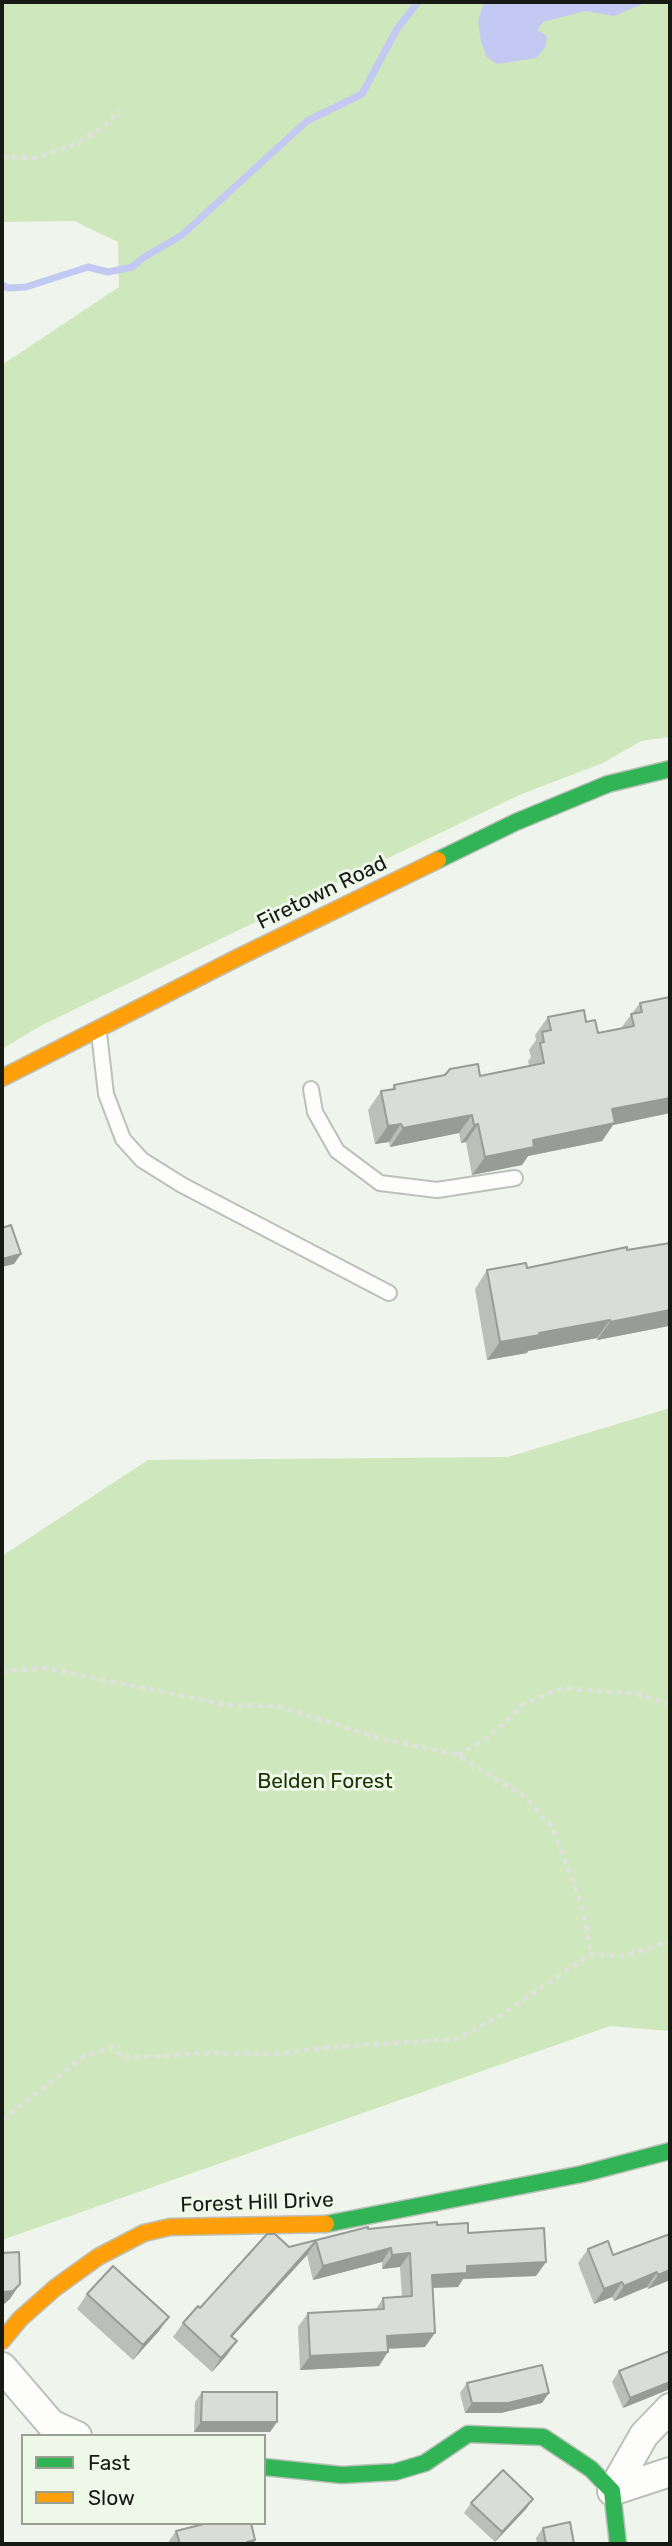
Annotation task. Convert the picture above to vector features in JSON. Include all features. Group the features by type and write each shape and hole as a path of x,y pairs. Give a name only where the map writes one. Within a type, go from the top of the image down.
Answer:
{"street":[{"name":"Firetown Road","path":"2,1077 516,822 608,784 670,769"},
{"name":"Forest Hill Drive","path":"2,2341 20,2319 55,2288 98,2257 144,2233 170,2227 323,2225 582,2174 670,2151"},
{"path":"2,2367 51,2424 73,2434"},
{"path":"618,2544 612,2491 644,2435 670,2407"},
{"path":"266,2467 342,2475 395,2472 425,2463 468,2434 543,2437 591,2469 612,2491"},
{"path":"612,2491 670,2472"}],"lane":[{"path":"99,1028 106,1094 123,1139 142,1160 182,1185 389,1293"},
{"path":"311,1089 315,1112 337,1151 380,1184 437,1191 515,1178"}],"path":[{"path":"2,157 35,158 71,146 99,130 120,111"},
{"path":"2,1671 46,1668 227,1705 277,1706 383,1739 457,1755 525,1797 552,1828 583,1910 591,1955"},
{"path":"457,1755 488,1738 524,1704 562,1688 637,1694 670,1704"},
{"path":"2,2120 83,2057 112,2047 122,2057 155,2057 195,2053 275,2054 456,2039 498,2017 591,1955 625,1956 670,1941"}],"green space":[{"path":"2,2 670,2 670,737 641,741 603,763 519,795 42,1025 2,1049 2,365 119,287 118,242 74,221 2,222"},
{"name":"Belden Forest","path":"670,1408 670,2031 610,2026 2,2240 2,1556 148,1460 508,1457"}],"water":[{"path":"484,2 648,2 614,16 585,11 543,22 537,30 547,36 545,48 536,58 497,64 487,57 481,42 478,21"}],"building":[{"path":"670,997 670,1098 612,1109 615,1123 533,1140 534,1147 485,1157 478,1124 474,1125 472,1115 403,1128 401,1124 388,1126 381,1091 395,1089 394,1085 445,1075 450,1069 478,1064 480,1076 544,1063 540,1043 544,1042 542,1032 551,1030 548,1017 584,1010 586,1022 595,1020 598,1033 634,1026 631,1014 642,1012 640,1003"},
{"path":"11,1225 21,1254 2,1259 2,1228"},
{"path":"670,1243 670,1310 500,1342 487,1270 526,1263 527,1268 627,1247 627,1250"},
{"path":"437,2222 437,2225 468,2223 468,2233 544,2228 546,2262 467,2266 467,2273 432,2275 435,2333 387,2336 388,2352 310,2356 308,2313 384,2309 383,2298 412,2296 410,2253 392,2255 391,2248 323,2266 316,2241 231,2336 237,2341 221,2358 183,2323 267,2234 275,2234 289,2247 368,2227"},
{"path":"670,2234 670,2270 658,2275 657,2272 624,2286 622,2282 604,2289 588,2249 608,2241 613,2255"},
{"path":"19,2252 20,2284 13,2291 2,2292 2,2253"},
{"path":"113,2266 169,2317 143,2345 87,2294"},
{"path":"670,2351 670,2382 630,2398 619,2371"},
{"path":"542,2365 549,2393 508,2403 472,2403 467,2383"},
{"path":"202,2392 277,2392 277,2422 201,2422"},
{"path":"503,2470 533,2499 502,2532 471,2503"},
{"path":"570,2522 574,2544 546,2544 543,2528"},
{"path":"200,2525 251,2525 255,2540 246,2544 180,2544 176,2531"}],"waterway":[{"path":"2,285 8,288 26,287 88,267 108,272 132,267 182,235 307,121 362,94 397,29 418,2"}],"traffic: fast":[{"path":"438,860 516,822 608,784 670,769"},
{"path":"326,2224 582,2174 670,2151"},
{"path":"266,2467 342,2475 395,2472 425,2463 468,2434 543,2437 591,2469 612,2491 618,2544"}],"traffic: slow":[{"path":"2,1078 237,958 438,860"},
{"path":"2,2341 20,2319 55,2288 98,2257 144,2233 170,2227 326,2224"}]}
